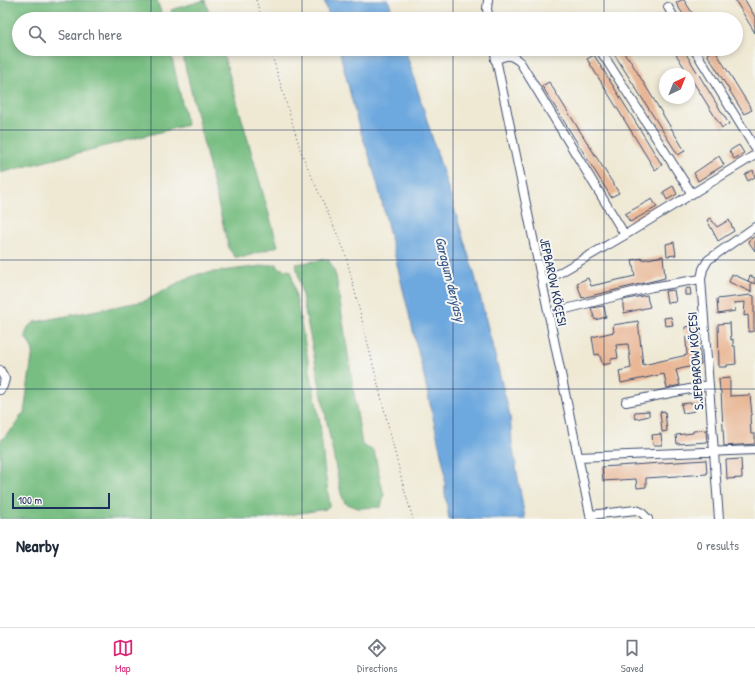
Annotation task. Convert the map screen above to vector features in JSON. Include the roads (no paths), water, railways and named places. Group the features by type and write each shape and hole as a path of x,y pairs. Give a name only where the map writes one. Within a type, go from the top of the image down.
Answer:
{"street":[{"path":"488,0 488,12"},
{"path":"668,7 671,12"},
{"name":"JEPBAROW KÖÇESI","path":"495,56 591,517"},
{"path":"495,60 505,56"},
{"path":"513,56 520,62 625,235"},
{"path":"604,56 692,194"},
{"path":"698,56 755,148"},
{"path":"542,283 625,235 755,155"},
{"name":"S.JEPBAROW KÖÇESI","path":"719,519 701,279 703,269 708,260 755,227"},
{"path":"566,309 652,287 701,279"},
{"path":"0,370 5,379 0,390"},
{"path":"626,402 709,385"},
{"path":"578,457 755,450"},
{"path":"591,517 636,510 641,512 648,519"}],"water":[{"path":"324,0 388,0 392,12 328,12"},
{"name":"Garagum derýasy","path":"341,56 407,56 475,276 510,416 512,443 525,519 449,519 445,493 445,472 423,372 378,186 358,124"}]}
